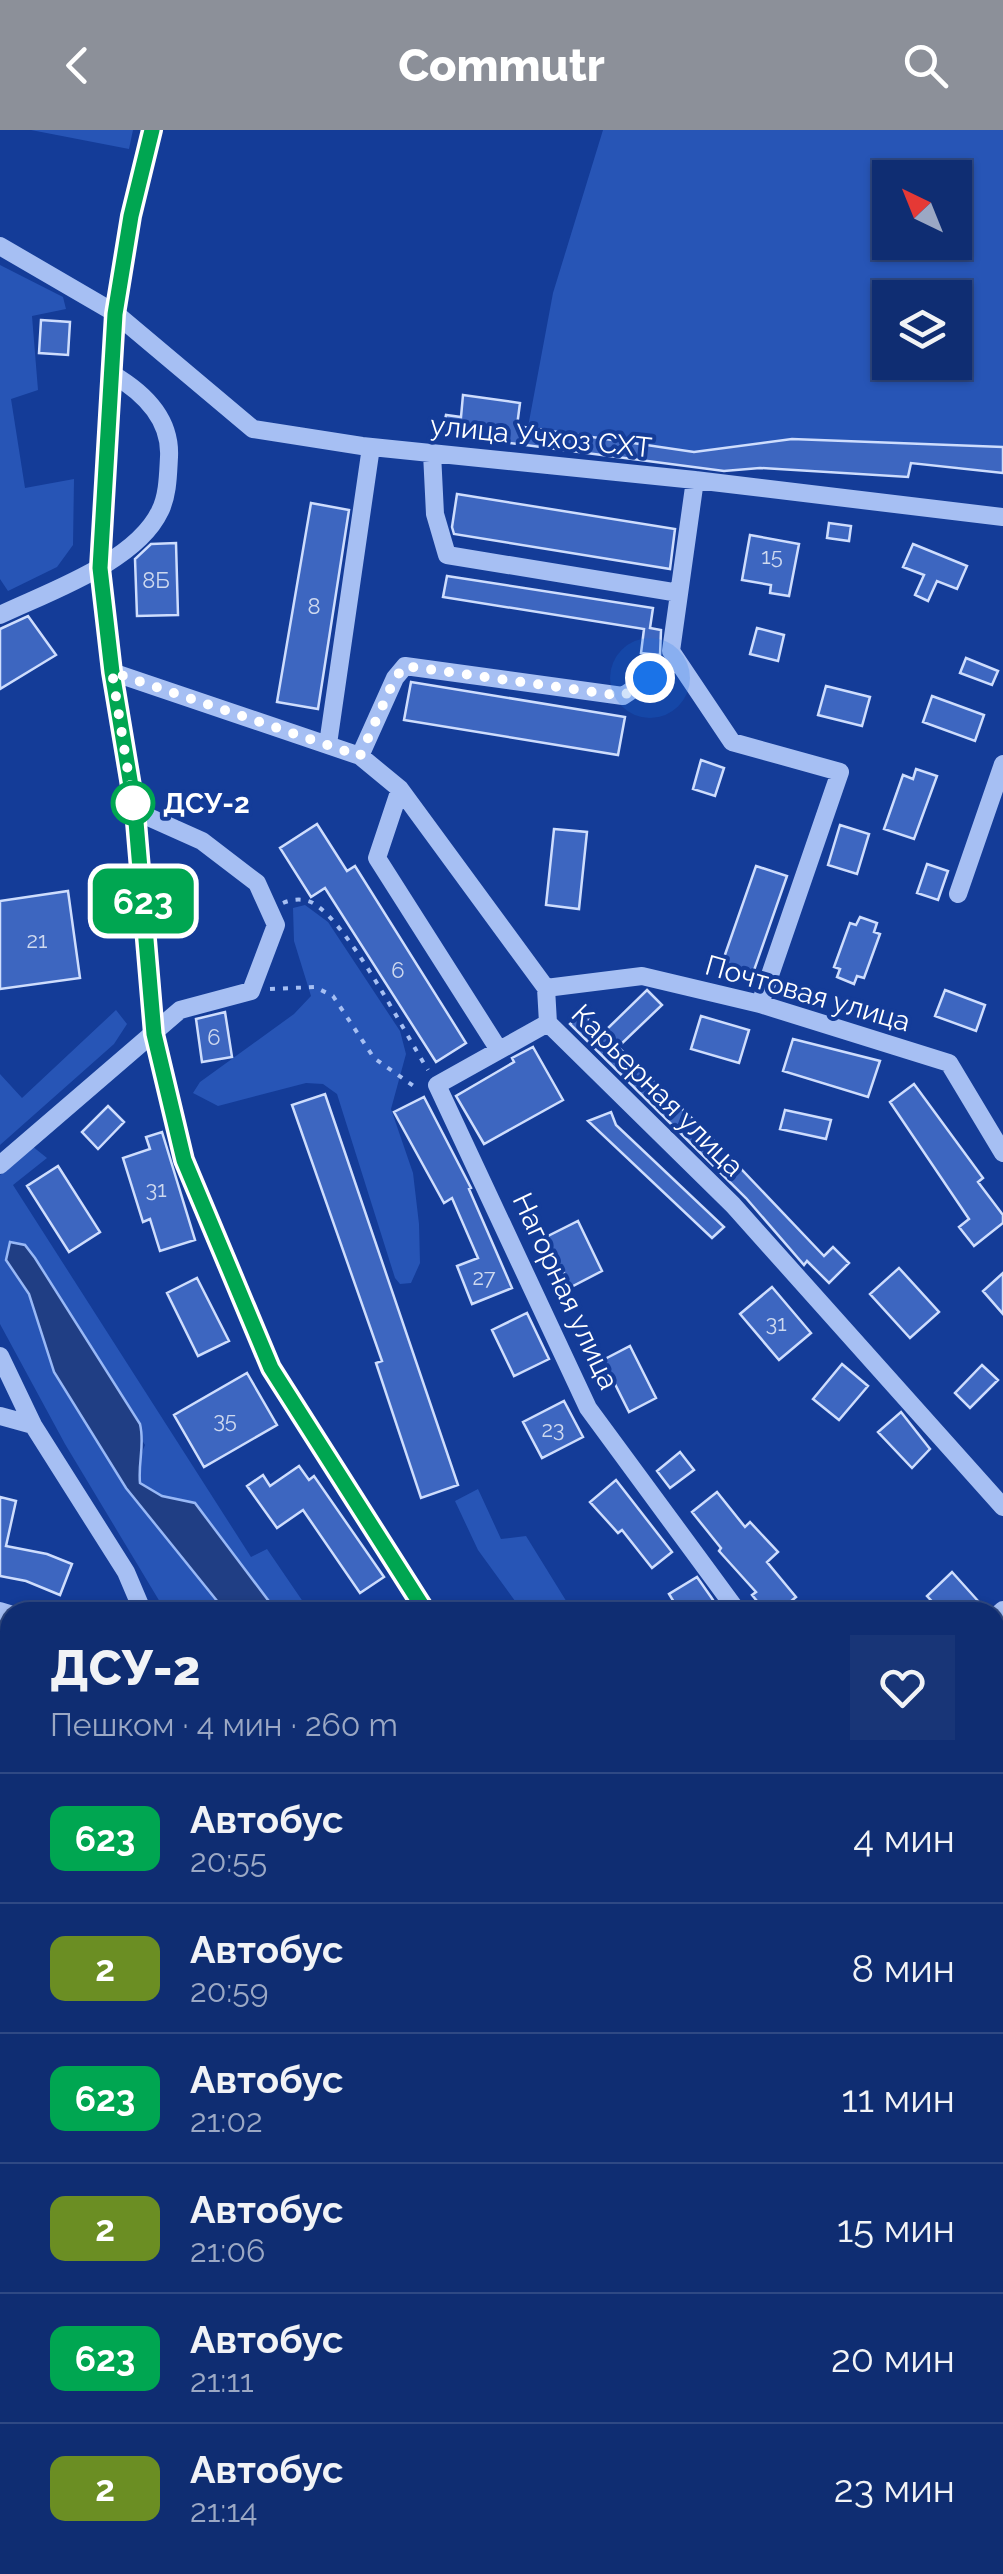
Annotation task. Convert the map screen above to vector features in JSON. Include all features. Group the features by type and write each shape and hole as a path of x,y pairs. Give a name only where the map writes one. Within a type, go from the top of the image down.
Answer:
{"street":[{"path":"152,130 131,216 115,314 100,568 112,672 135,810 154,1034 184,1160 271,1368 420,1602"},
{"name":"улица Учхоз СХТ","path":"0,246 115,314 253,429 432,453 1003,516"},
{"path":"0,615 100,568 144,534 161,510 168,480 170,438 141,391 112,374"},
{"path":"328,744 372,446"},
{"path":"432,453 436,514 447,554 679,593"},
{"path":"696,480 671,651 732,742 840,772 760,1004"},
{"path":"360,756 395,678 405,666 623,696 677,660"},
{"name":"Карьерная улица","path":"112,672 360,756 400,790 546,988 548,1023 734,1204 1003,1507"},
{"path":"958,894 1003,764"},
{"path":"400,790 376,858 499,1050"},
{"path":"0,1165 180,1010 251,991 276,924 257,884 202,841 135,810"},
{"name":"Почтовая улица","path":"546,988 642,976 760,1004 949,1063 1003,1154"},
{"path":"437,1084 548,1023"},
{"name":"Нагорная улица","path":"437,1084 588,1408 731,1602"},
{"path":"0,1356 33,1425 126,1572 140,1602"},
{"path":"0,1416 33,1425"}],"path":[{"path":"251,991 315,987 334,996 374,1058 415,1088 437,1084 336,922 309,900 292,900 269,908"}],"shaded area":[{"path":"31,130 133,130 129,149"},
{"path":"603,130 1003,130 1003,447 792,439 694,452 528,427 553,293"},
{"path":"0,265 63,297 66,309 32,316 38,390 11,399 25,488 74,479 73,545 57,567 8,591 0,579"},
{"path":"305,905 328,922 400,1031 406,1054 391,1109 413,1173 419,1224 420,1263 411,1283 400,1284 395,1278 337,1094 323,1084 306,1083 218,1106 193,1093 200,1082 294,1014 311,996 294,941 293,908"},
{"path":"116,1010 127,1024 114,1044 0,1145 0,1074 22,1098"},
{"path":"32,1146 47,1158 13,1185 251,1557 267,1549 303,1602 269,1602 195,1503 162,1496 140,1483 138,1462 145,1445 25,1245 7,1261 29,1294 54,1372 126,1488 218,1602 160,1602 65,1444 0,1324 0,1175"},
{"path":"10,1242 25,1245 140,1424 140,1483 162,1496 195,1503 269,1602 218,1602 126,1488 54,1372 29,1294 6,1260"},
{"path":"478,1489 501,1539 526,1536 567,1602 516,1602 478,1550 455,1501"}],"building":[{"path":"41,320 70,322 68,355 39,353"},
{"path":"463,395 520,403 517,426 694,452 792,439 1003,447 1003,473 911,463 908,477 760,468 724,471 442,434 446,415 461,417"},
{"path":"457,494 675,529 670,569 454,534"},
{"path":"311,503 349,510 318,709 277,702"},
{"path":"829,523 851,526 849,541 827,538"},
{"path":"750,535 799,544 789,596 770,593 771,585 742,580"},
{"path":"176,543 178,615 137,616 135,559 151,544"},
{"path":"913,544 967,566 957,589 937,581 928,601 915,595 924,575 903,567"},
{"path":"447,576 653,608 650,628 661,630 660,655 641,653 644,629 443,597"},
{"path":"28,616 56,655 0,689 0,629"},
{"path":"757,628 784,635 778,661 750,654"},
{"path":"966,658 998,671 992,685 960,673"},
{"path":"411,682 625,717 618,755 404,720"},
{"path":"826,686 870,697 862,726 818,715"},
{"path":"932,696 984,715 975,741 923,722"},
{"path":"701,760 724,768 715,796 693,789"},
{"path":"916,769 937,776 914,839 884,829 903,775 913,779"},
{"path":"317,824 347,871 355,866 466,1043 436,1062 325,888 311,897 280,848"},
{"path":"840,825 869,834 857,874 828,865"},
{"path":"554,829 587,832 579,909 546,905"},
{"path":"927,864 948,871 938,900 917,893"},
{"path":"756,866 787,876 752,976 721,966"},
{"path":"68,891 80,978 0,989 0,901"},
{"path":"860,917 877,923 874,932 880,934 864,978 857,976 854,984 837,977 840,969 834,967 850,923 856,925"},
{"path":"647,990 662,1005 618,1047 824,1256 833,1247 849,1263 829,1283 807,1261 804,1265 746,1198 570,1024 582,1012 603,1033"},
{"path":"945,990 985,1005 976,1031 935,1016"},
{"path":"225,1012 232,1057 202,1062 196,1019"},
{"path":"701,1016 749,1030 739,1063 691,1049"},
{"path":"793,1039 880,1061 868,1097 783,1071"},
{"path":"533,1047 563,1100 484,1144 456,1096"},
{"path":"914,1084 983,1178 978,1182 1003,1215 1003,1223 974,1246 959,1227 969,1219 890,1102"},
{"path":"325,1094 458,1485 421,1498 376,1363 382,1361 292,1105"},
{"path":"424,1097 471,1188 512,1288 472,1304 457,1266 478,1258 452,1198 444,1203 394,1112"},
{"path":"108,1106 124,1122 98,1149 82,1132"},
{"path":"785,1110 831,1120 826,1139 780,1129"},
{"path":"611,1112 616,1125 724,1227 712,1238 588,1121"},
{"path":"162,1132 195,1240 160,1251 150,1219 143,1222 123,1158 150,1149 146,1137"},
{"path":"58,1166 100,1232 69,1252 27,1186"},
{"path":"578,1221 602,1271 571,1287 546,1237"},
{"path":"899,1268 939,1312 910,1338 870,1294"},
{"path":"1003,1273 1003,1314 983,1291"},
{"path":"197,1278 229,1341 198,1356 167,1293"},
{"path":"772,1287 811,1333 779,1360 740,1314"},
{"path":"527,1313 549,1359 514,1376 492,1330"},
{"path":"630,1346 656,1398 629,1412 603,1360"},
{"path":"842,1364 868,1386 839,1420 813,1399"},
{"path":"982,1365 998,1380 970,1408 955,1393"},
{"path":"247,1373 277,1425 204,1467 174,1415"},
{"path":"564,1401 583,1437 542,1458 523,1422"},
{"path":"901,1412 930,1449 912,1468 878,1432"},
{"path":"680,1452 694,1470 670,1488 657,1471"},
{"path":"299,1466 309,1480 314,1476 384,1577 360,1593 303,1510 277,1528 247,1486 263,1475 270,1486"},
{"path":"616,1480 672,1552 652,1568 622,1530 618,1533 590,1502"},
{"path":"717,1492 745,1527 750,1522 778,1552 767,1562 796,1597 790,1602 758,1602 752,1595 756,1592 719,1551 721,1548 692,1512"},
{"path":"0,1497 16,1501 6,1546 47,1554 72,1564 60,1595 26,1581 0,1576"},
{"path":"952,1572 979,1602 933,1602 927,1596"},
{"path":"697,1577 714,1602 674,1602 669,1594"}],"bus line":[{"name":"623","path":"152,130 131,216 115,314 100,568 112,672 135,810 154,1034 184,1160 271,1368 420,1602"}],"place":[{"name":"ДСУ-2","path":"133,803"}],"route":[{"path":"133,803 112,672 360,756 395,678 405,666 623,696 650,678"}]}
